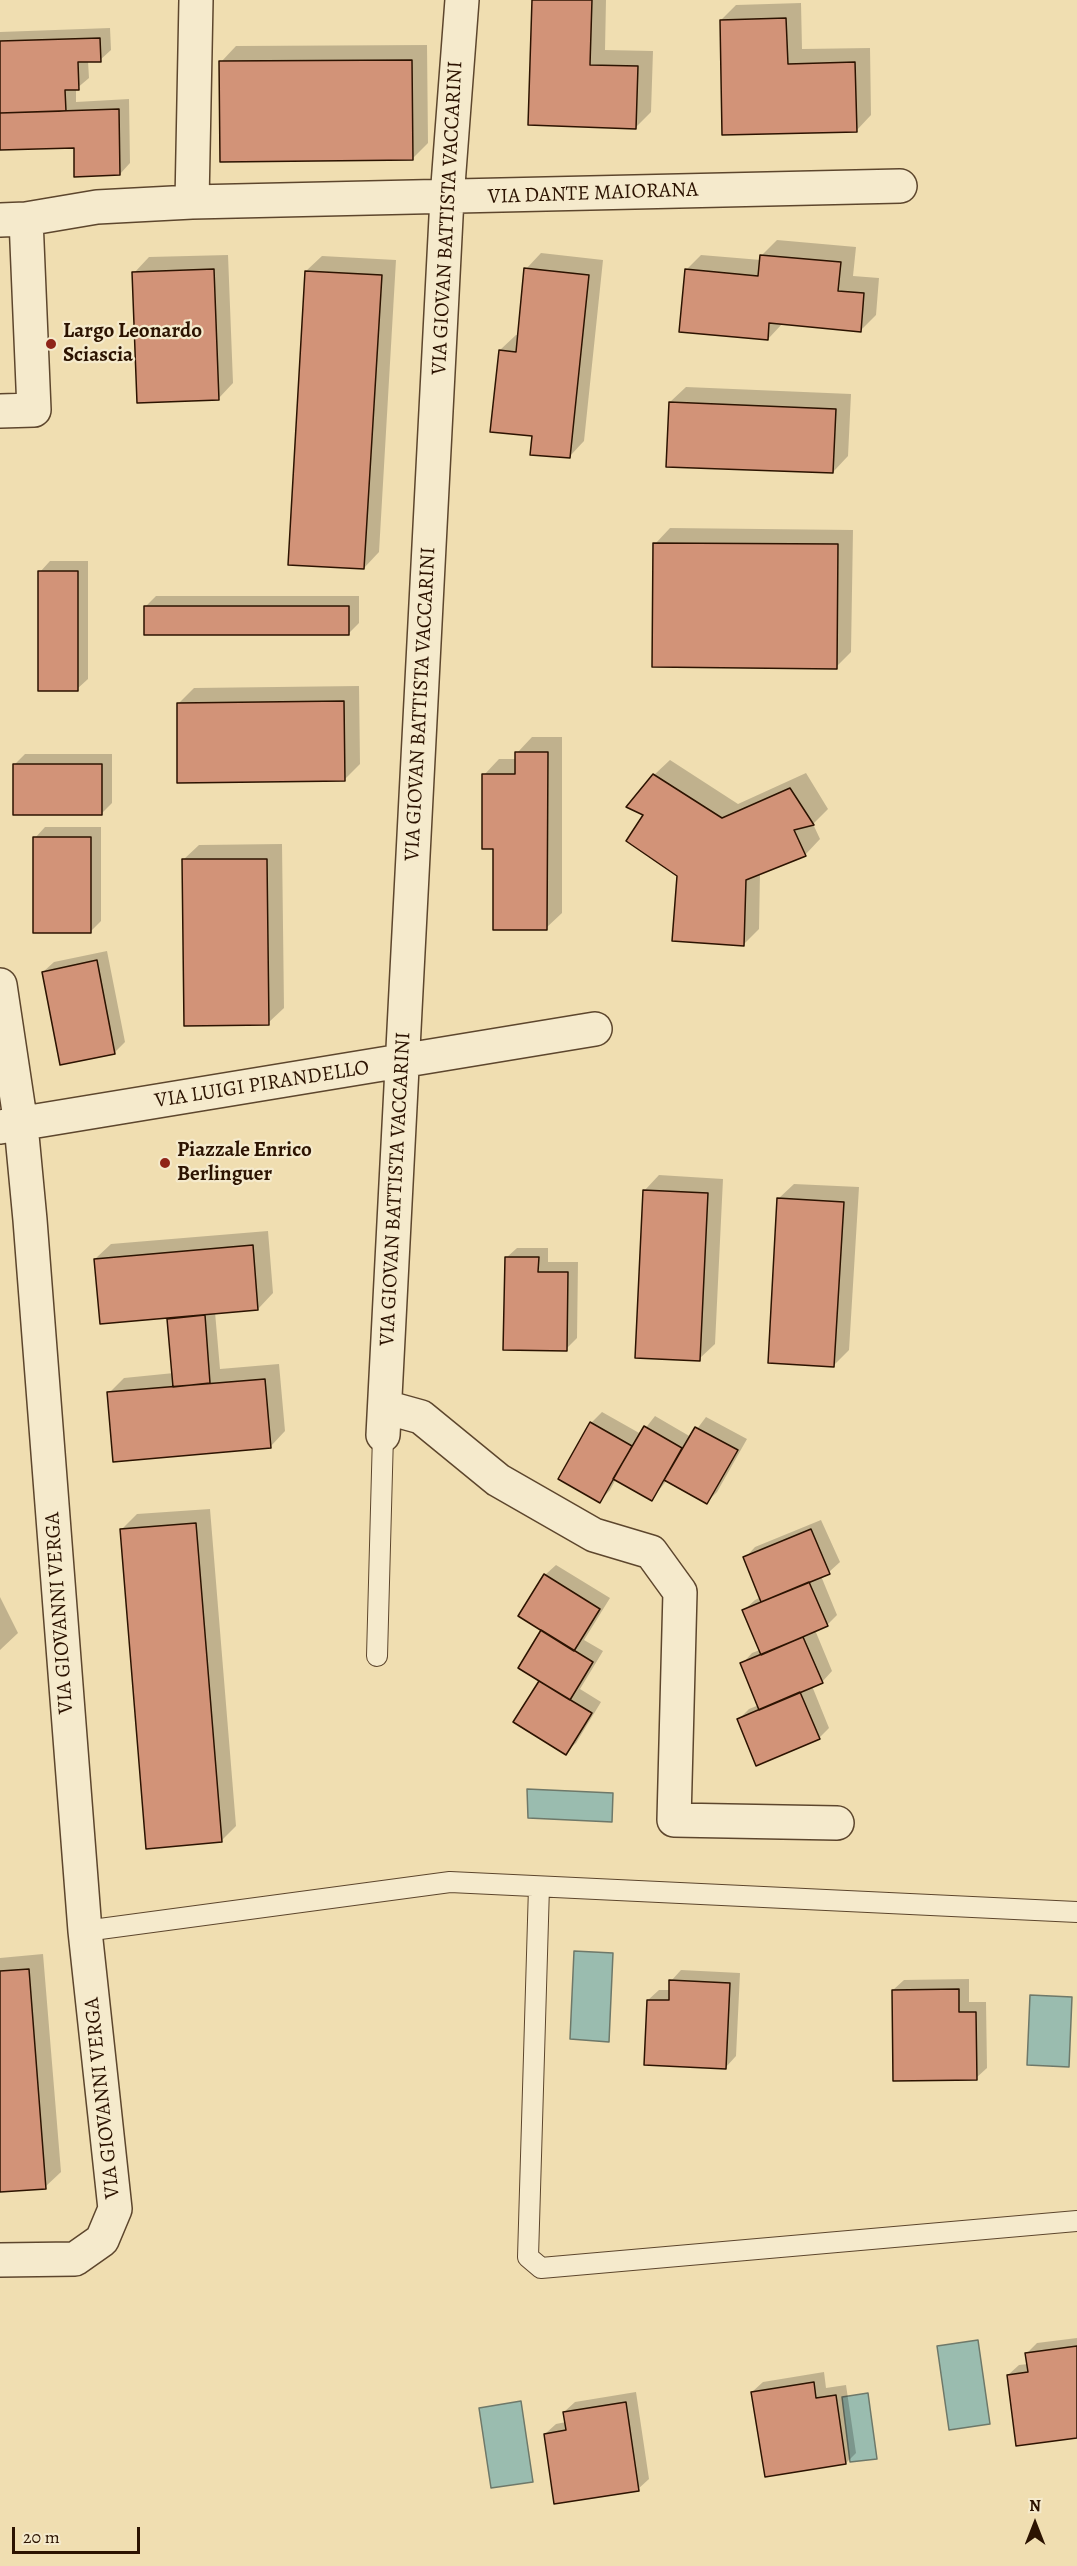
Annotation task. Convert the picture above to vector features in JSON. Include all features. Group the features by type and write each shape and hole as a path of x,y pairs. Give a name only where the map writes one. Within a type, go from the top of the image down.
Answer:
{"street":[{"path":"192,202 196,0"},
{"name":"VIA GIOVAN BATTISTA VACCARINI","path":"384,1421 447,198 462,0"},
{"name":"VIA DANTE MAIORANA","path":"13,219 97,207 192,202 900,186"},
{"path":"0,411 34,410 13,219"},
{"name":"VIA GIOVANNI VERGA","path":"0,985 85,1931 115,2209 102,2240 75,2259 0,2260"},
{"name":"VIA LUIGI PIRANDELLO","path":"11,1126 595,1029"},
{"path":"384,1421 421,1417 498,1480 594,1535 651,1552 680,1592 674,1820 837,1823"}],"lane":[{"path":"377,1656 384,1421"},
{"path":"85,1931 450,1882 1077,1912"},
{"path":"539,1887 528,2257 541,2268 1077,2222"}],"shaded area":[{"path":"527,1789 613,1793 612,1822 528,1818"},
{"path":"574,1951 613,1953 609,2042 570,2039"},
{"path":"1030,1995 1072,1997 1069,2067 1027,2065"},
{"path":"978,2340 990,2424 949,2430 937,2346"},
{"path":"868,2393 877,2459 850,2462 842,2397"},
{"path":"521,2401 533,2482 491,2488 479,2408"}],"building":[{"path":"532,0 592,0 590,65 638,66 636,129 528,125"},
{"path":"786,18 788,64 855,62 857,132 722,135 720,20"},
{"path":"100,38 101,62 78,62 79,90 65,90 66,111 0,113 0,41"},
{"path":"412,60 413,160 220,162 219,61"},
{"path":"119,109 120,175 74,177 74,148 0,150 0,113"},
{"path":"760,255 841,262 838,291 864,293 861,332 769,323 768,340 679,332 685,269 758,276"},
{"path":"524,268 589,275 570,458 530,455 532,436 490,432 499,350 516,352"},
{"path":"214,269 219,400 137,403 132,272"},
{"path":"305,271 382,275 364,569 288,565"},
{"path":"669,402 836,409 833,473 666,467"},
{"path":"653,543 838,544 837,669 652,667"},
{"path":"38,571 78,571 78,691 38,691"},
{"path":"144,606 349,606 349,635 144,635"},
{"path":"344,701 345,781 177,783 177,703"},
{"path":"515,752 548,752 547,930 493,930 493,849 482,849 482,774 515,774"},
{"path":"13,764 102,764 102,815 13,815"},
{"path":"653,774 722,818 790,788 814,825 794,830 806,856 746,880 744,946 672,941 677,876 626,841 643,815 626,807"},
{"path":"33,837 91,837 91,933 33,933"},
{"path":"182,859 267,859 269,1025 184,1026"},
{"path":"97,960 115,1054 60,1065 42,972"},
{"path":"643,1190 708,1193 700,1361 635,1358"},
{"path":"777,1198 844,1202 834,1367 768,1363"},
{"path":"253,1245 258,1310 100,1324 94,1259"},
{"path":"505,1257 539,1257 538,1272 568,1272 567,1351 503,1350"},
{"path":"205,1315 210,1383 173,1387 167,1319"},
{"path":"265,1379 271,1448 113,1462 107,1392"},
{"path":"590,1422 632,1446 600,1503 558,1479"},
{"path":"644,1426 682,1448 652,1501 613,1479"},
{"path":"695,1427 738,1450 707,1504 664,1480"},
{"path":"196,1523 222,1842 146,1849 120,1529"},
{"path":"811,1529 830,1574 761,1602 743,1557"},
{"path":"544,1574 600,1609 574,1651 518,1616"},
{"path":"809,1582 828,1626 761,1655 742,1610"},
{"path":"541,1630 593,1662 570,1700 518,1668"},
{"path":"803,1637 823,1683 759,1710 740,1663"},
{"path":"539,1681 592,1713 566,1755 513,1722"},
{"path":"800,1692 820,1739 756,1766 737,1719"},
{"path":"29,1969 46,2189 0,2192 0,1971"},
{"path":"669,1980 730,1983 726,2069 644,2065 647,2000 669,2000"},
{"path":"959,1989 959,2012 976,2012 977,2080 893,2081 892,1990"},
{"path":"1077,2346 1077,2438 1016,2446 1007,2375 1028,2372 1025,2353"},
{"path":"814,2382 816,2398 836,2395 846,2464 765,2477 751,2392"},
{"path":"626,2402 639,2491 554,2504 544,2434 566,2430 563,2412"}],"place":[{"name":"Largo Leonardo Sciascia","path":"51,344"},
{"name":"Piazzale Enrico Berlinguer","path":"165,1163"}]}
